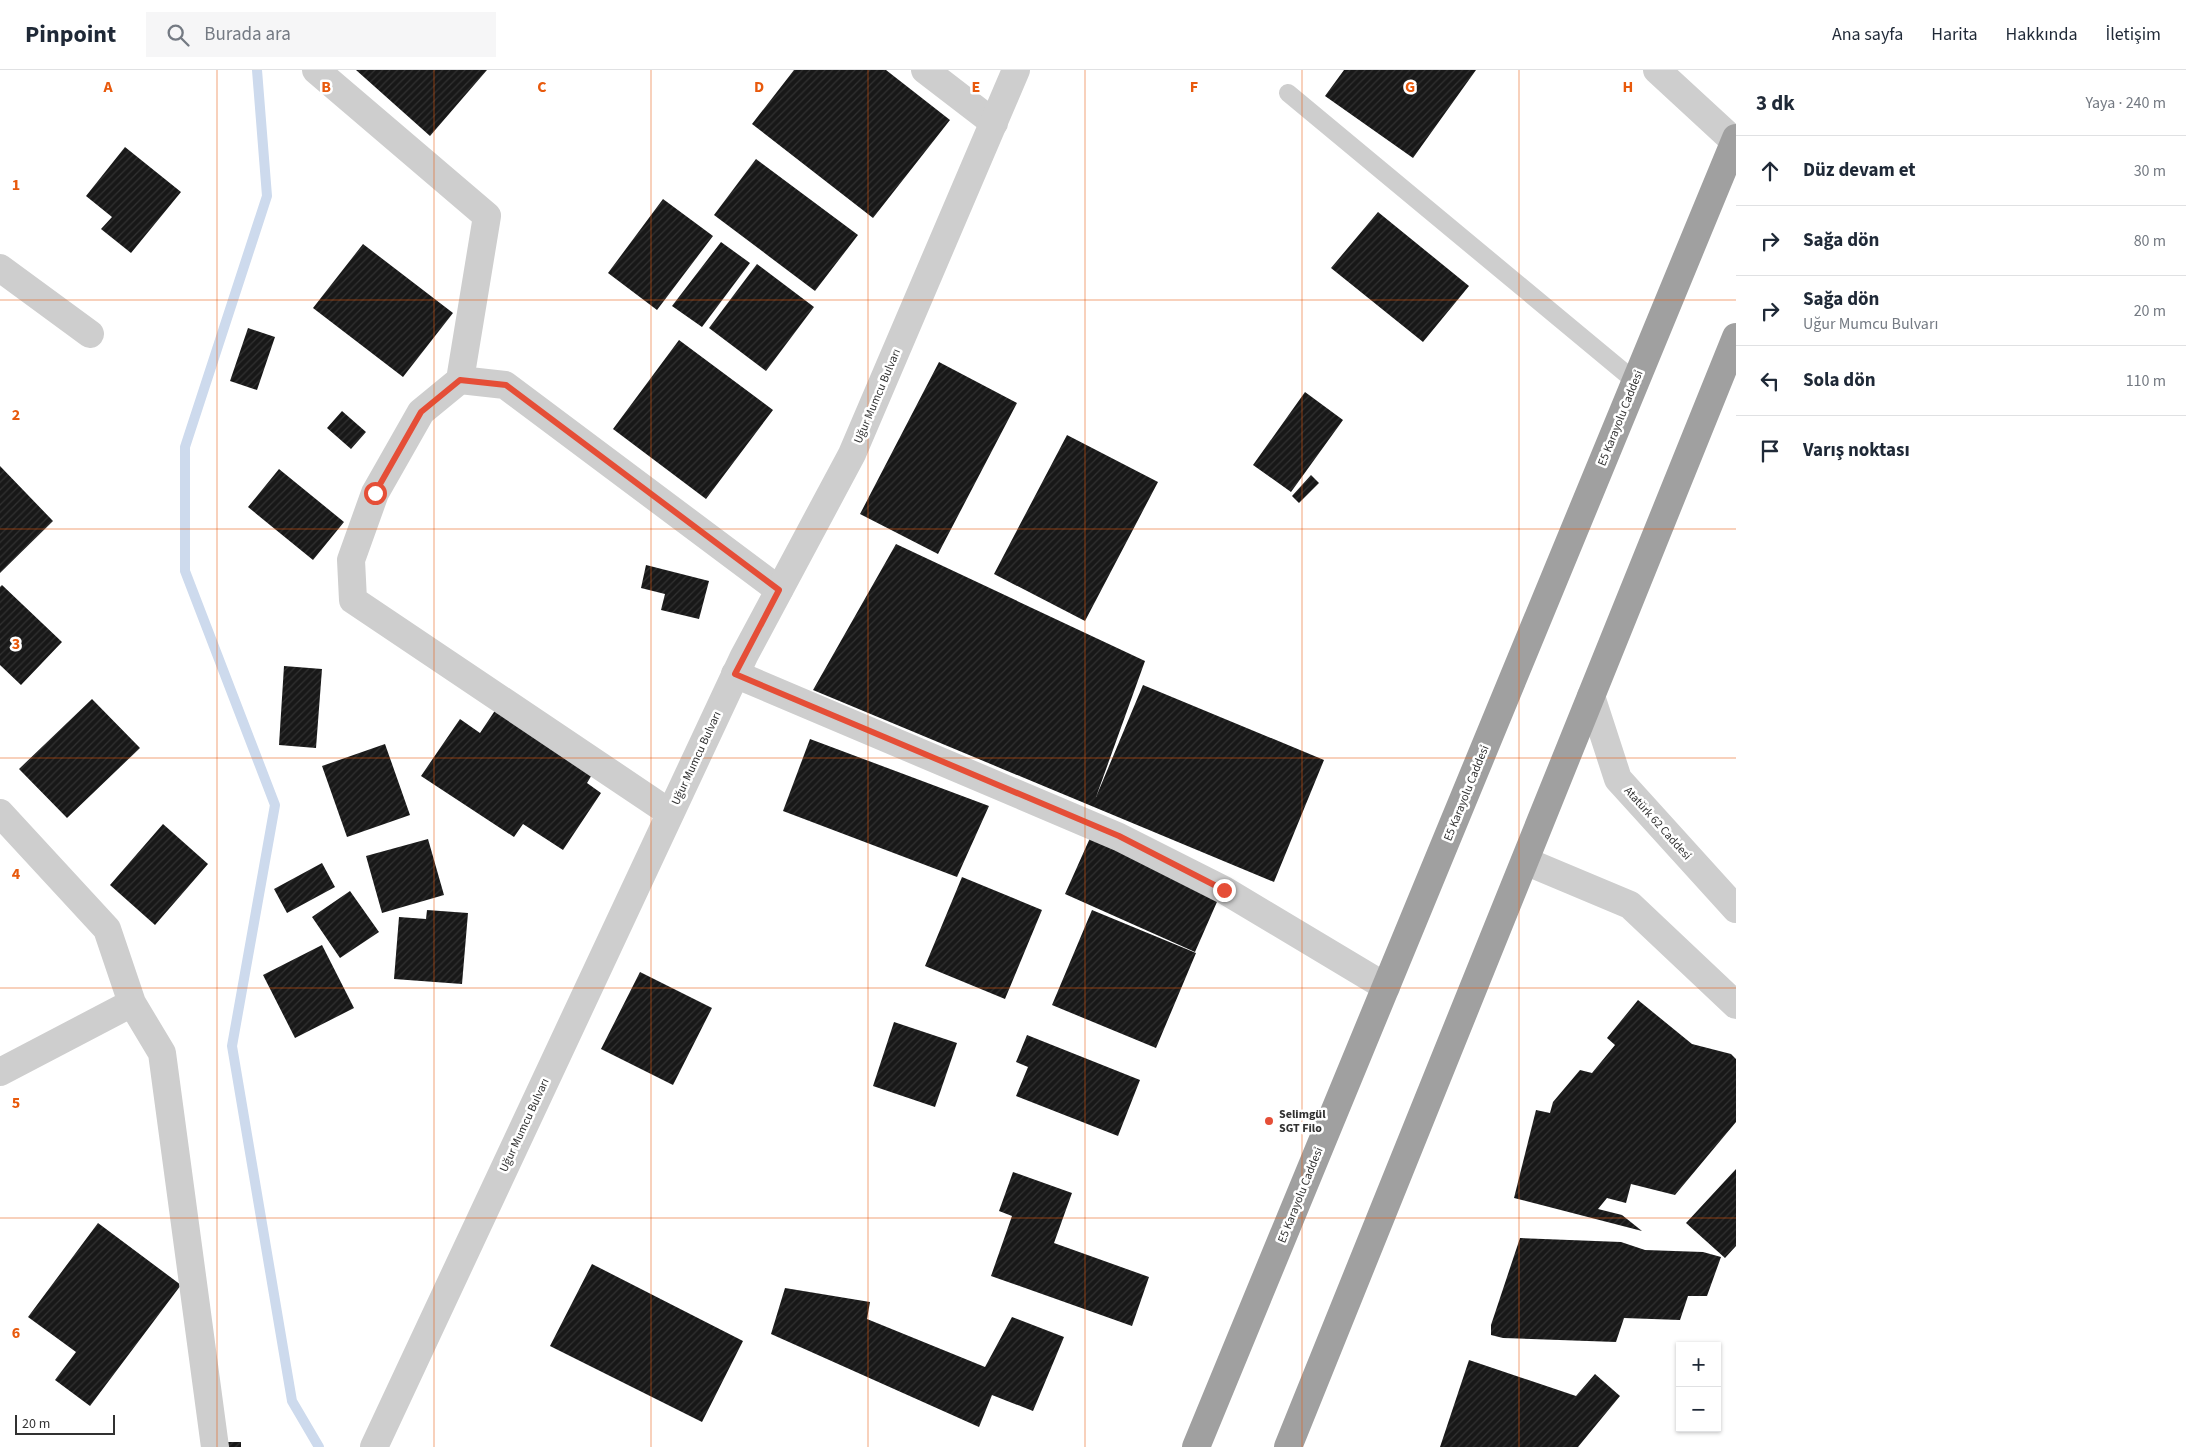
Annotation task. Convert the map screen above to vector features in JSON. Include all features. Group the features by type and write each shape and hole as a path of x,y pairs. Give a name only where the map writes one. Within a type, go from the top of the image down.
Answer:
{"highway":[{"name":"E5 Karayolu Caddesi","path":"1196,1447 1735,140"},
{"path":"1288,1447 1736,337"}],"street":[{"path":"316,70 488,216 460,380 421,412 375,493 352,560 353,600 670,813"},
{"path":"926,70 994,123"},
{"name":"Uğur Mumcu Bulvarı","path":"374,1447 735,674 852,454 1016,70"},
{"path":"1657,70 1735,140"},
{"path":"0,268 90,334"},
{"path":"460,380 506,385 779,590"},
{"path":"735,674 1119,836 1224,890 1386,987"},
{"name":"Atatürk 62 Caddesi","path":"1591,696 1618,779 1736,909"},
{"path":"0,813 108,929 132,1003 162,1053 182,1187 194,1301 215,1447"},
{"path":"1525,861 1630,905 1736,1005"},
{"path":"0,1072 132,1003"}],"lane":[{"path":"1288,93 1636,382"}],"building":[{"path":"356,70 487,70 430,136"},
{"path":"794,70 886,70 950,120 873,218 752,124"},
{"path":"1344,70 1476,70 1413,158 1325,96"},
{"path":"125,147 181,192 131,253 101,229 112,217 86,196"},
{"path":"756,159 858,235 815,291 714,215"},
{"path":"663,199 713,236 657,310 608,273"},
{"path":"1378,212 1469,286 1423,342 1331,268"},
{"path":"721,242 750,263 702,327 672,306"},
{"path":"363,244 453,313 403,377 313,308"},
{"path":"757,264 814,307 766,371 709,328"},
{"path":"248,328 275,337 257,390 230,381"},
{"path":"679,340 773,410 706,499 613,429"},
{"path":"939,362 1017,403 938,554 860,514"},
{"path":"1305,392 1343,420 1291,492 1253,465"},
{"path":"342,411 366,432 351,449 327,428"},
{"path":"1067,435 1158,482 1085,621 994,574"},
{"path":"0,466 53,521 0,573"},
{"path":"279,469 344,522 313,560 248,507"},
{"path":"1311,475 1319,483 1299,503 1292,496"},
{"path":"896,544 1145,661 1096,797 1143,685 1324,760 1274,882 813,690"},
{"path":"646,565 709,581 699,619 661,610 665,594 641,588"},
{"path":"2,585 62,642 21,685 0,665 0,587"},
{"path":"284,666 322,669 316,748 279,745"},
{"path":"92,699 140,748 67,818 19,769"},
{"path":"496,709 593,773 587,783 601,793 563,850 523,824 514,837 421,776 460,719 480,733"},
{"path":"810,739 989,806 957,877 783,811"},
{"path":"385,744 410,815 347,837 322,766"},
{"path":"163,824 208,864 155,925 110,885"},
{"path":"1090,838 1220,895 1195,952 1065,894"},
{"path":"428,839 444,895 382,913 366,856"},
{"path":"322,863 335,887 287,913 274,889"},
{"path":"962,877 1042,910 1005,999 925,966"},
{"path":"350,891 379,932 340,958 312,917"},
{"path":"427,910 468,913 462,984 394,979 399,917 426,919"},
{"path":"1092,910 1196,953 1156,1048 1052,1005"},
{"path":"322,945 354,1008 295,1038 263,975"},
{"path":"640,972 712,1008 673,1085 601,1049"},
{"path":"1638,1000 1692,1044 1731,1054 1736,1059 1736,1122 1675,1195 1631,1184 1626,1203 1607,1198 1598,1209 1622,1215 1642,1231 1514,1198 1536,1110 1550,1113 1553,1102 1580,1070 1592,1073 1615,1045 1607,1038"},
{"path":"894,1022 957,1043 935,1107 873,1086"},
{"path":"1027,1035 1140,1080 1118,1136 1016,1096 1028,1067 1016,1062"},
{"path":"1736,1169 1736,1246 1725,1258 1686,1223"},
{"path":"1013,1172 1072,1193 1054,1243 1149,1277 1132,1326 991,1276 1012,1216 999,1211"},
{"path":"98,1223 181,1285 90,1406 55,1380 76,1352 28,1317"},
{"path":"1520,1238 1621,1242 1645,1250 1703,1252 1721,1257 1707,1296 1688,1296 1680,1320 1624,1318 1616,1342 1503,1338 1491,1335 1491,1325"},
{"path":"592,1264 743,1341 702,1422 550,1346"},
{"path":"785,1288 870,1302 867,1319 985,1367 1012,1317 1064,1337 1033,1411 992,1395 979,1427 771,1334"},
{"path":"1469,1360 1576,1396 1595,1374 1620,1396 1578,1447 1440,1447"},
{"path":"224,1442 241,1442 241,1447 224,1447"}],"waterway":[{"path":"257,70 267,196 185,447 185,571 275,805 232,1046 292,1401 319,1447"}],"place":[{"name":"Selimgül SGT Filo","path":"1269,1121"}],"route":[{"path":"375,493 421,412 460,380 506,385 779,590 735,674 1119,836 1224,890"}]}
